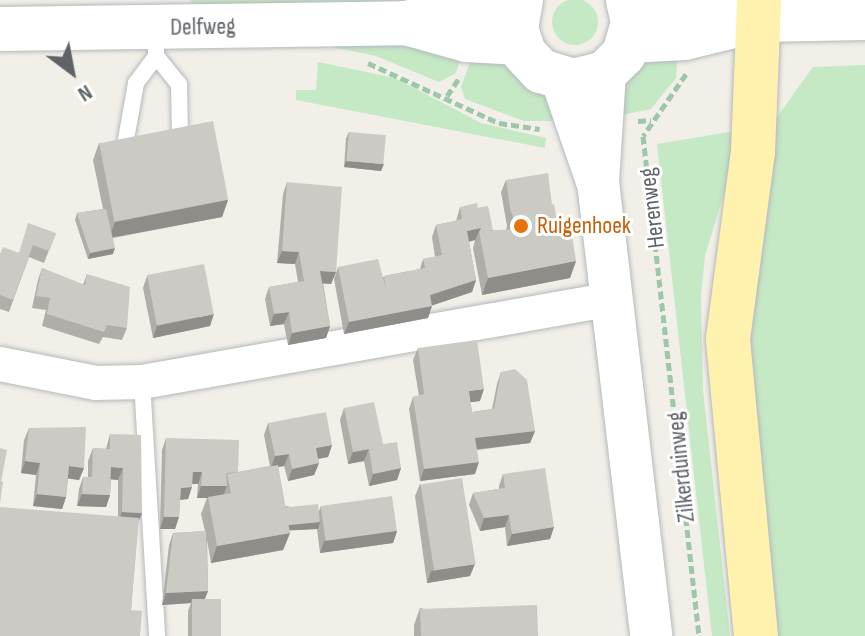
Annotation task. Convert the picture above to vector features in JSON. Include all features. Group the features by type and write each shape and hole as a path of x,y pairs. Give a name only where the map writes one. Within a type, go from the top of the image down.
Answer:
{"main road":[{"name":"Delfweg","path":"0,29 156,42 406,23 507,0"},
{"path":"521,0 519,43 531,63 562,80 623,29 684,2 865,18"},
{"path":"756,636 728,339 753,152 759,10"},
{"name":"Delfweg","path":"406,23 467,40 519,43"}],"street":[{"name":"Herenweg","path":"598,182 623,29"},
{"name":"Herenweg","path":"562,80 598,182 613,306"},
{"path":"0,364 96,383 142,382 600,301 613,306"},
{"name":"Zilkerduinweg","path":"613,306 651,636"}],"lane":[{"path":"156,42 179,84 180,137"},
{"path":"125,145 136,83 156,42"},
{"path":"142,382 157,636"}],"path":[{"name":"Herenweg","path":"663,298 643,136 651,120 687,73"},
{"name":"Zilkerduinweg","path":"663,298 699,636"}],"green space":[{"path":"575,-1 591,6 598,22 591,38 575,45 559,38 552,22 559,6"},
{"path":"190,0 430,0 196,9"},
{"path":"317,44 411,45 463,51 456,73 439,82 376,56"},
{"path":"678,49 676,78 651,109 616,116 622,85 647,58"},
{"path":"474,51 501,59 547,95 564,121 524,121 465,99 461,87"},
{"path":"318,62 395,78 481,123 546,138 545,148 296,100 296,90 316,90"},
{"path":"865,65 865,636 766,636 740,383 772,124 813,67"},
{"path":"730,132 740,141 705,256 701,296 703,390 730,636 712,636 657,144"}],"building":[{"path":"213,121 228,200 114,222 99,143"},
{"path":"349,132 386,135 383,164 346,161"},
{"path":"548,173 552,205 511,214 506,180"},
{"path":"287,182 342,187 336,272 320,271 330,326 292,333 289,312 274,314 269,287 304,281 299,252 282,251"},
{"path":"477,203 481,228 467,231 476,280 430,295 432,306 349,322 338,267 378,259 386,289 384,276 425,268 423,259 442,255 436,225 462,219 460,207"},
{"path":"554,204 559,231 571,229 576,261 488,278 479,231 515,229 512,212"},
{"path":"488,206 493,230 480,231 477,208"},
{"path":"106,209 115,248 90,253 77,213"},
{"path":"28,223 56,233 49,251 33,245 13,300 0,295 0,254 3,247 19,253"},
{"path":"204,264 214,314 157,325 147,275"},
{"path":"42,268 85,285 87,274 130,287 127,328 107,325 104,332 47,314 50,298 36,296"},
{"path":"477,340 484,389 469,391 472,412 494,409 501,372 515,369 527,380 535,431 475,438 479,462 424,469 413,397 424,394 418,348"},
{"path":"374,402 383,444 397,442 401,468 373,474 369,449 353,452 344,408"},
{"path":"326,412 332,445 316,448 319,463 292,469 289,454 275,456 268,423"},
{"path":"86,427 84,468 69,466 66,497 37,494 40,463 25,461 29,428"},
{"path":"110,434 141,435 142,513 122,512 123,468 111,467 110,495 82,494 83,477 92,477 93,448 110,449"},
{"path":"166,438 239,440 238,472 226,473 227,486 201,486 202,472 193,472 192,487 181,488 179,517 164,517"},
{"path":"0,448 7,450 1,482 0,481"},
{"path":"278,465 290,533 217,546 208,497 231,493 227,474"},
{"path":"545,468 554,527 512,534 509,515 484,518 473,493 505,488 503,474"},
{"path":"462,478 476,564 434,570 421,485"},
{"path":"392,496 397,531 326,541 321,506"},
{"path":"318,504 320,522 287,525 285,507"},
{"path":"0,507 139,518 131,610 142,611 140,636 0,636"},
{"path":"206,531 208,591 166,593 173,533"},
{"path":"192,599 221,599 221,636 192,636"},
{"path":"537,605 538,636 421,636 420,609"}],"place":[{"name":"Ruigenhoek","path":"521,226"}]}
